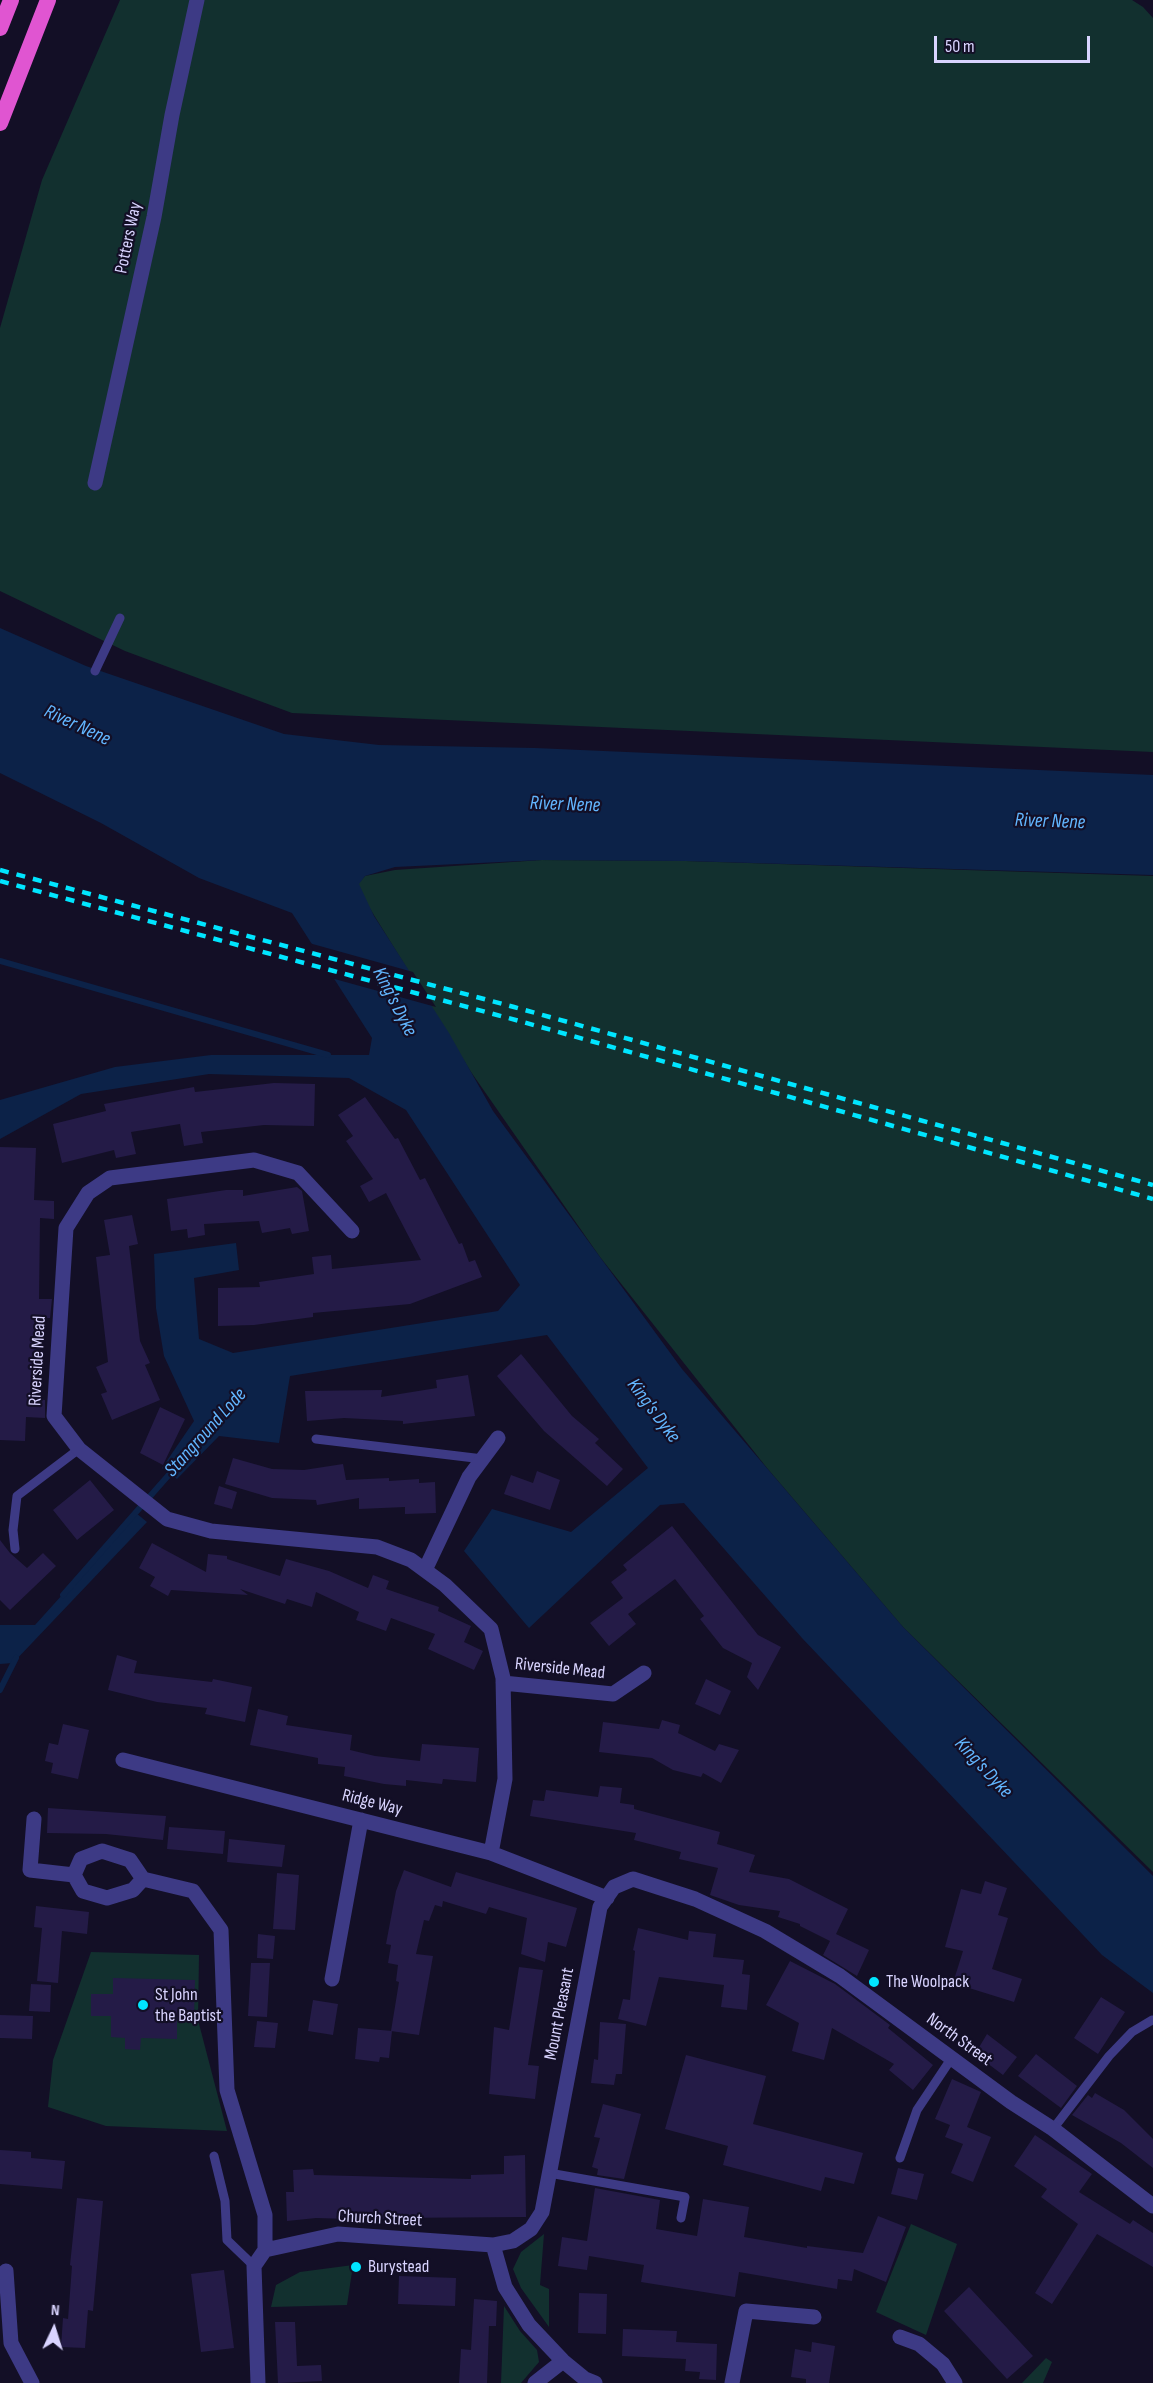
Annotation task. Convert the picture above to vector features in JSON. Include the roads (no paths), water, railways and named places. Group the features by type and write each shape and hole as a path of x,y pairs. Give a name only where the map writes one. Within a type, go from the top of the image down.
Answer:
{"highway":[{"path":"0,28 11,0"},
{"path":"0,123 48,0"}],"street":[{"name":"Potters Way","path":"95,483 154,217 172,115 197,0"},
{"name":"Riverside Mead","path":"351,1231 298,1173 254,1160 110,1178 88,1193 66,1228 54,1416 79,1449 167,1519 212,1531 377,1547 411,1560 425,1570 445,1585 490,1629 503,1683 505,1779 491,1853"},
{"path":"425,1570 469,1477 498,1438"},
{"name":"Riverside Mead","path":"503,1683 613,1694 644,1673"},
{"name":"Ridge Way","path":"123,1760 491,1853 607,1898"},
{"path":"34,1819 30,1870 74,1875"},
{"path":"332,1978 361,1820"},
{"path":"74,1875 81,1859 102,1851 129,1860 143,1879 194,1892 221,1930 227,2090 265,2215 266,2250 254,2266 258,2383"},
{"path":"74,1875 83,1891 107,1898 133,1890 143,1879"},
{"name":"North Street","path":"607,1898 614,1887 633,1879 695,1899 765,1931 840,1976 951,2059 1053,2129 1153,2206"},
{"name":"Mount Pleasant","path":"549,2173 600,1907 607,1898"},
{"name":"Church Street","path":"266,2250 338,2234 493,2245 513,2241 531,2229 542,2212 549,2173"},
{"path":"493,2245 505,2287 529,2325 563,2361 585,2379 595,2383"},
{"path":"6,2271 11,2343 32,2383"},
{"path":"732,2383 746,2311 814,2317"},
{"path":"900,2337 919,2344 943,2364 956,2383"},
{"path":"535,2383 563,2361"}],"lane":[{"path":"95,671 120,618"},
{"path":"316,1438 483,1459"},
{"path":"15,1549 13,1530 17,1496 79,1449"},
{"path":"1053,2129 1109,2056 1132,2032 1152,2020"},
{"path":"900,2158 917,2110 951,2059"},
{"path":"214,2156 225,2201 227,2240 254,2266"},
{"path":"549,2173 685,2197 681,2218"}],"water":[{"path":"0,628 86,666 284,734 379,745 535,748 1153,775 1153,875 686,861 542,860 395,867 365,876 359,884 374,916 449,1033 493,1111 682,1369 903,1627 1153,1876 1153,1993 1102,1955 802,1638 684,1503 660,1505 529,1628 464,1551 492,1509 571,1532 648,1468 547,1335 290,1376 279,1443 219,1436 177,1479 162,1468 194,1421 164,1356 156,1308 154,1254 236,1243 239,1270 194,1278 199,1339 233,1353 498,1311 520,1285 406,1110 349,1078 209,1074 81,1094 0,1139 0,1100 115,1067 211,1055 369,1055 372,1038 292,913 199,878 101,823 0,773"},
{"path":"136,1513 147,1522 13,1663 0,1664 0,1625 35,1625"}],"waterway":[{"path":"0,961 328,1055"},
{"name":"Stanground Lode","path":"63,1595 174,1469"},
{"name":"Stanground Lode","path":"0,1690 16,1658"}],"railway":[{"path":"0,870 514,1007 1153,1185"},
{"path":"0,881 523,1022 1153,1199"}],"place":[{"name":"The Woolpack","path":"874,1982"},
{"name":"St John the Baptist","path":"143,2005"},
{"name":"Burystead","path":"356,2267"}],"water label":[{"name":"River Nene","path":"77,726"},
{"name":"River Nene","path":"565,805"},
{"name":"River Nene","path":"1050,822"},
{"name":"King's Dyke","path":"394,1002"},
{"name":"King's Dyke","path":"653,1411"},
{"name":"King's Dyke","path":"983,1768"}]}
